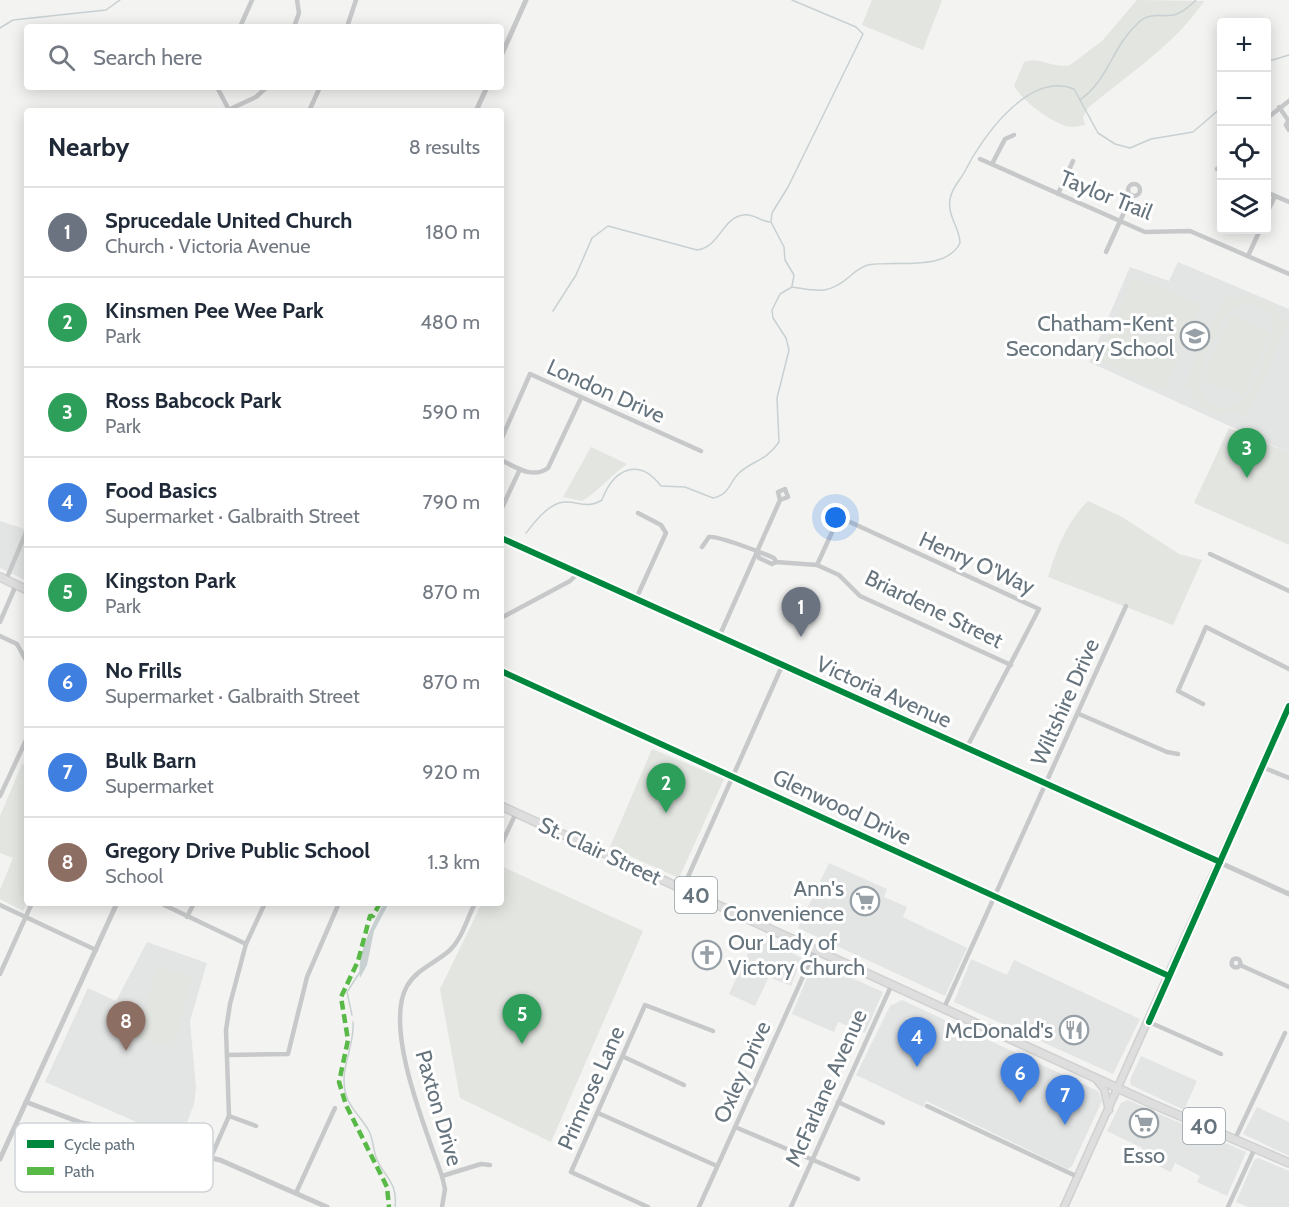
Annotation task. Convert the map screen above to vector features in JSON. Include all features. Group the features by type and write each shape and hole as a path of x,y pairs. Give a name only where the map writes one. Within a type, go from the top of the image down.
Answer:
{"main road":[{"path":"3,579 24,589"},
{"path":"1064,1207 1289,706"},
{"name":"St. Clair Street","path":"504,807 1119,1088 1289,1163"},
{"path":"1088,1073 1104,1089 1109,1111"}],"street":[{"path":"241,24 252,0"},
{"path":"295,24 299,13 297,0"},
{"path":"348,24 356,0"},
{"path":"504,49 526,0"},
{"path":"218,90 227,108"},
{"path":"232,108 256,97 264,90"},
{"path":"310,108 319,90"},
{"path":"477,108 486,90"},
{"path":"1271,114 1289,101"},
{"path":"1279,107 1289,120 1286,125 1289,130"},
{"path":"992,164 1005,139 1014,135"},
{"name":"Taylor Trail","path":"980,159 1151,233 1190,231 1289,274"},
{"path":"1058,194 1073,161"},
{"path":"1271,194 1289,202"},
{"path":"1106,252 1132,195"},
{"path":"1271,204 1275,196"},
{"path":"1248,256 1258,234"},
{"name":"London Drive","path":"504,433 530,374 701,451"},
{"path":"504,461 520,469 539,473 550,465 581,398"},
{"path":"504,504 520,469"},
{"path":"719,637 780,500"},
{"path":"636,599 666,533 661,525 638,513"},
{"name":"Henry O'Way","path":"818,565 839,518 1038,609 966,748"},
{"path":"3,579 24,536"},
{"name":"Briardene Street","path":"702,547 705,540 714,536 774,558 776,562 818,565 839,575 860,596 1011,665"},
{"name":"Victoria Avenue","path":"504,539 1289,894"},
{"path":"1210,554 1289,591"},
{"path":"504,616 570,580 578,573"},
{"path":"0,622 16,585"},
{"name":"Wiltshire Drive","path":"944,1008 1126,606"},
{"path":"1203,704 1178,691 1206,627 1289,669"},
{"path":"0,636 17,644 24,657"},
{"path":"683,888 782,666"},
{"name":"Glenwood Drive","path":"504,672 1169,976"},
{"path":"1079,714 1167,752 1178,754"},
{"path":"0,796 24,749"},
{"path":"1262,767 1289,778"},
{"path":"504,839 516,813"},
{"path":"0,905 96,950"},
{"path":"0,974 31,906"},
{"path":"17,1123 116,906"},
{"path":"166,906 246,944"},
{"path":"187,917 192,906"},
{"path":"213,1152 229,1116 226,1030 230,1004 246,944 264,906"},
{"path":"228,1055 288,1054 306,977 338,906"},
{"name":"Paxton Drive","path":"442,1207 445,1189 410,1085 400,1014 407,986 418,973 451,949 460,937 474,906"},
{"name":"Oxley Drive","path":"699,1207 815,950"},
{"path":"1240,965 1289,987"},
{"name":"McFarlane Avenue","path":"791,1207 892,984"},
{"name":"Primrose Lane","path":"648,1207 571,1172 624,1057 645,1005 713,1031"},
{"path":"1149,1022 1221,1054"},
{"path":"1235,1139 1285,1033"},
{"path":"624,1057 684,1085"},
{"path":"26,1102 82,1123"},
{"path":"838,1102 883,1123"},
{"path":"927,1106 1078,1177"},
{"path":"296,1193 335,1108"},
{"path":"598,1113 717,1166"},
{"path":"229,1116 256,1126"},
{"path":"0,1160 15,1127"},
{"path":"735,1127 858,1179"},
{"path":"1228,1207 1255,1148"},
{"path":"213,1158 327,1207"},
{"path":"442,1176 481,1164 490,1165"}],"shaded area":[{"path":"872,0 942,0 923,50 862,25"},
{"path":"1137,0 1204,1 1193,17 1165,45 1088,108 1083,117 1085,125 1071,127 1059,123 1037,110 1018,92 1014,86 1024,62 1035,60 1064,66 1070,65 1102,41"},
{"name":"Chatham-Kent Secondary School","path":"1178,262 1289,309 1289,453 1089,362 1130,267 1169,281"},
{"path":"1133,276 1201,304 1185,345 1116,317"},
{"path":"1227,294 1233,296 1233,299 1248,296 1262,299 1274,307 1281,321 1283,319 1289,322 1247,416 1211,413 1199,405 1190,392 1183,387","holes":["1246,303 1259,306 1268,312 1273,328 1272,337 1252,387 1244,400 1237,405 1230,407 1213,405 1204,397 1200,386 1204,360 1210,346 1229,310"]},
{"path":"1231,314 1271,332 1243,396 1203,379"},
{"path":"1113,324 1181,356 1164,391 1096,359"},
{"path":"1229,428 1289,453 1289,545 1194,503"},
{"path":"591,447 627,464 582,501 563,497"},
{"path":"1088,501 1122,517 1179,554 1202,560 1173,625 1048,577 1063,536 1080,509"},
{"path":"0,521 24,529 24,580 0,568"},
{"path":"652,749 724,779 679,878 610,847"},
{"path":"22,764 24,765 26,906 23,911 0,899 0,890 13,858 0,853 0,816"},
{"path":"829,863 887,889 884,897 907,907 903,917 967,948 945,996 798,928"},
{"path":"504,867 643,931 551,1142 460,1098 440,989 481,906 504,906"},
{"path":"382,906 387,906 374,931 367,965 360,978 363,949"},
{"path":"756,936 802,958 791,986 769,977 755,1006 729,994"},
{"path":"147,942 207,963 190,1021 196,1088 194,1104 187,1123 139,1123 45,1082 88,988 116,1001"},
{"path":"971,959 1007,975 1014,960 1140,1019 1113,1074 954,1002"},
{"path":"814,961 883,992 865,1033 838,1022 834,1032 792,1014"},
{"path":"157,966 193,976 173,1048 137,1038"},
{"path":"902,1000 1098,1091 1102,1101 1072,1166 1068,1169 926,1101 923,1107 856,1075 890,1006"},
{"path":"1141,1056 1197,1081 1184,1110 1131,1085 1130,1080"},
{"path":"1128,1100 1246,1152 1227,1196 1197,1182 1200,1176 1175,1163 1171,1172 1139,1157 1142,1148 1107,1131 1121,1103"},
{"path":"1257,1107 1289,1122 1289,1156 1243,1134"},
{"path":"1258,1158 1289,1171 1289,1207 1248,1207 1236,1202 1254,1160"}],"waterway":[{"path":"0,28 13,20 106,10 120,0"},
{"path":"792,0 856,27 863,34 788,187 772,213 771,222 784,247 785,260 794,275 792,286"},
{"path":"1080,100 1098,82 1122,42 1138,23 1148,17 1177,14 1196,0"},
{"path":"1271,60 1289,55"},
{"path":"526,533 554,505 565,502 590,504 602,500 613,481 627,470 644,471 661,486 685,487 713,498 722,494 739,473 774,449 779,442 777,398 789,350 786,338 773,318 772,310 780,294 792,287 815,290 835,287 868,265 919,263 944,258 953,252 960,243 950,211 952,191 995,125 1024,98 1040,89 1057,86 1074,89 1098,133 1115,144 1130,148 1151,139 1193,132 1217,111"},
{"path":"553,311 576,275 592,238 608,226 697,250 711,244 736,217 754,216 770,222"},
{"path":"352,1015 347,992 360,972"},
{"path":"353,1022 345,1070 345,1090 350,1104 369,1131 376,1157 392,1185 395,1207"}],"marked path":[{"path":"378,906 373,916 370,916 358,961 341,997 348,1040 339,1082 346,1105 387,1187 389,1207"}],"cycle path":[{"path":"504,539 1220,862"},
{"path":"504,672 1169,976"},
{"path":"1149,1022 1289,706"}],"place":[{"name":"Chatham-Kent Secondary School","path":"1195,336"},
{"name":"Ross Babcock Park","path":"1247,478"},
{"name":"Sprucedale United Church","path":"801,637"},
{"name":"Kinsmen Pee Wee Park","path":"666,813"},
{"name":"Ann's Convenience","path":"865,901"},
{"name":"Our Lady of Victory Church","path":"707,955"},
{"name":"McDonald's","path":"1074,1030"},
{"name":"Kingston Park","path":"522,1044"},
{"name":"Gregory Drive Public School","path":"126,1051"},
{"name":"Food Basics","path":"917,1067"},
{"name":"No Frills","path":"1020,1103"},
{"name":"Esso","path":"1144,1123"},
{"name":"Bulk Barn","path":"1065,1125"}]}
